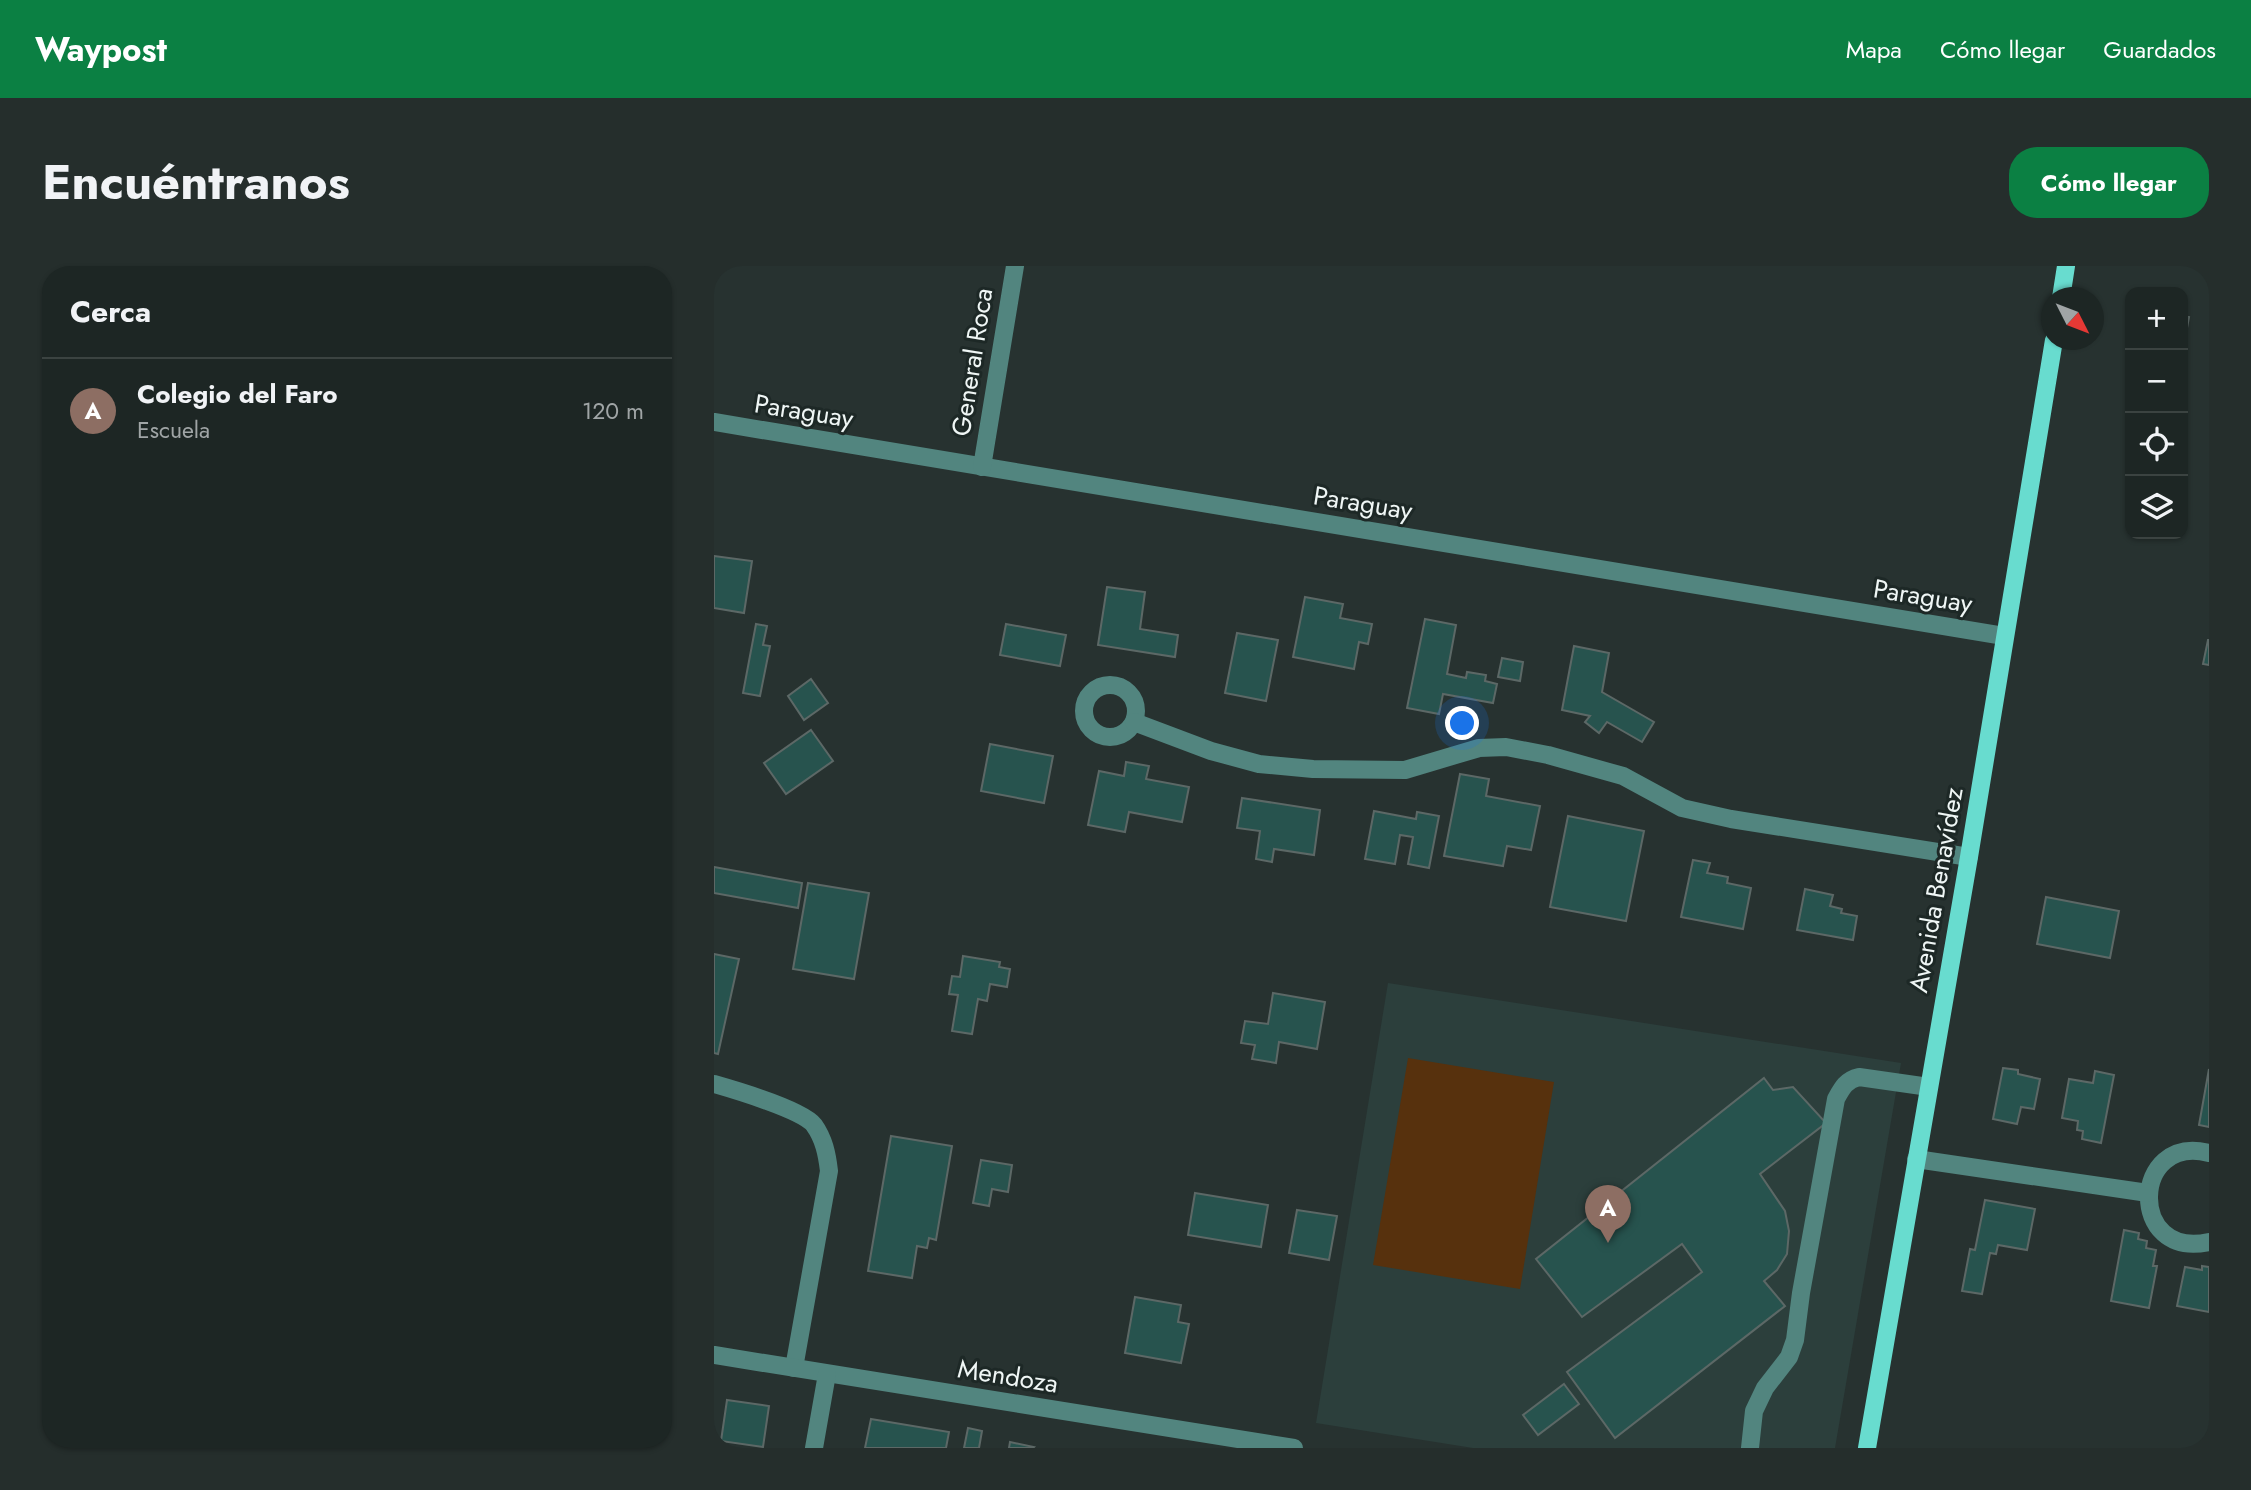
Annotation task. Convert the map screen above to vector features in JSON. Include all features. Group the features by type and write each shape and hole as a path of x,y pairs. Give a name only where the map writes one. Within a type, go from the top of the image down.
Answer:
{"main road":[{"path":"2063,287 2066,266"},
{"name":"Avenida Benavídez","path":"1867,1448 1969,857 2052,350"}],"street":[{"name":"General Roca","path":"982,467 1015,266"},
{"name":"Paraguay","path":"714,422 2004,636"},
{"path":"1134,722 1211,751 1259,764 1313,769 1405,770 1479,748 1506,747 1548,755 1623,776 1682,808 1731,819 1969,857"},
{"path":"1750,1448 1754,1411 1765,1388 1789,1357 1795,1340 1836,1100 1844,1085 1859,1077 1929,1087"},
{"path":"714,1084 792,1111 813,1123 825,1146 829,1171 794,1368"},
{"path":"2209,1153 2185,1151 2171,1157 2155,1172 2148,1193 2149,1209 2156,1224 2167,1236 2181,1243 2197,1245 2209,1242"},
{"path":"1916,1159 2148,1193"},
{"name":"Mendoza","path":"714,1355 1294,1448"},
{"path":"814,1448 827,1374"}],"shaded area":[{"path":"1388,983 1901,1063 1835,1448 1473,1448 1316,1423"},
{"path":"1408,1058 1554,1082 1520,1289 1373,1265"}],"building":[{"path":"714,556 752,561 744,613 714,608"},
{"path":"1107,587 1145,592 1140,629 1178,635 1175,657 1098,645"},
{"path":"1305,597 1343,604 1340,618 1372,624 1368,644 1359,642 1354,669 1293,657"},
{"path":"1425,619 1456,625 1447,674 1466,678 1467,672 1486,675 1485,681 1497,684 1493,703 1443,694 1439,714 1407,708"},
{"path":"756,624 767,626 763,645 770,646 760,696 743,693"},
{"path":"1006,624 1066,635 1060,666 1000,655"},
{"path":"1237,633 1278,640 1266,701 1225,693"},
{"path":"2209,640 2209,665 2203,664"},
{"path":"1574,646 1609,653 1602,692 1654,722 1642,742 1607,722 1599,733 1585,722 1590,716 1562,710"},
{"path":"1502,658 1523,662 1520,681 1498,677"},
{"path":"811,679 828,703 804,720 788,696"},
{"path":"811,730 833,761 786,794 764,763"},
{"path":"990,744 1053,756 1044,803 981,791"},
{"path":"1126,762 1149,766 1146,779 1189,787 1182,822 1129,812 1125,832 1088,825 1099,771 1124,776"},
{"path":"1460,774 1489,779 1486,796 1540,806 1531,850 1507,846 1503,866 1444,856"},
{"path":"1242,798 1320,810 1314,855 1274,849 1272,862 1256,859 1260,831 1237,828"},
{"path":"1374,811 1416,819 1417,812 1439,816 1429,868 1408,864 1413,837 1400,835 1395,864 1365,859"},
{"path":"1568,816 1644,831 1626,921 1550,907"},
{"path":"1693,860 1710,863 1707,873 1728,877 1727,883 1751,888 1743,929 1681,917"},
{"path":"714,867 802,883 798,908 714,893"},
{"path":"808,883 869,893 854,979 793,969"},
{"path":"1805,889 1833,895 1830,906 1842,909 1841,913 1857,916 1853,940 1797,930"},
{"path":"2046,897 2119,911 2110,958 2037,944"},
{"path":"714,954 739,959 718,1054 714,1053"},
{"path":"963,956 1000,962 999,967 1010,969 1007,987 990,984 987,1001 978,999 972,1034 952,1031 958,995 949,994 952,976 960,977"},
{"path":"1273,993 1325,1002 1317,1049 1279,1042 1276,1063 1252,1059 1255,1045 1241,1043 1245,1021 1268,1024"},
{"path":"2003,1068 2018,1070 2018,1074 2040,1079 2034,1109 2021,1107 2017,1124 1993,1119"},
{"path":"2209,1069 2209,1127 2199,1125"},
{"path":"2095,1071 2114,1075 2101,1143 2082,1139 2083,1131 2077,1130 2078,1121 2062,1118 2069,1079 2093,1083"},
{"path":"1764,1078 1773,1090 1793,1087 1826,1123 1760,1174 1785,1211 1789,1231 1787,1254 1777,1270 1764,1281 1785,1306 1615,1438 1567,1372 1702,1272 1682,1244 1582,1317 1536,1259"},
{"path":"891,1136 952,1146 936,1240 929,1238 927,1248 917,1246 912,1278 868,1271"},
{"path":"981,1160 1012,1165 1008,1192 992,1189 989,1206 973,1203"},
{"path":"1195,1193 1268,1205 1261,1247 1188,1235"},
{"path":"1985,1200 2035,1209 2027,1250 1998,1245 1996,1254 1990,1253 1982,1294 1962,1291 1970,1249 1975,1250"},
{"path":"1297,1210 1337,1216 1329,1260 1289,1253"},
{"path":"2124,1230 2139,1233 2138,1239 2147,1241 2146,1248 2156,1250 2153,1266 2157,1266 2149,1308 2111,1301"},
{"path":"2202,1266 2209,1267 2209,1312 2177,1306 2185,1267 2202,1270"},
{"path":"1135,1297 1181,1305 1178,1322 1189,1324 1181,1363 1125,1353"},
{"path":"1564,1384 1579,1404 1538,1435 1523,1415"},
{"path":"727,1400 769,1406 763,1447 721,1441"},
{"path":"871,1419 949,1432 946,1448 865,1448"},
{"path":"968,1428 982,1431 979,1448 964,1448"},
{"path":"1010,1442 1034,1447 1009,1448"}],"place":[{"name":"Colegio del Faro","path":"1608,1243"}]}
